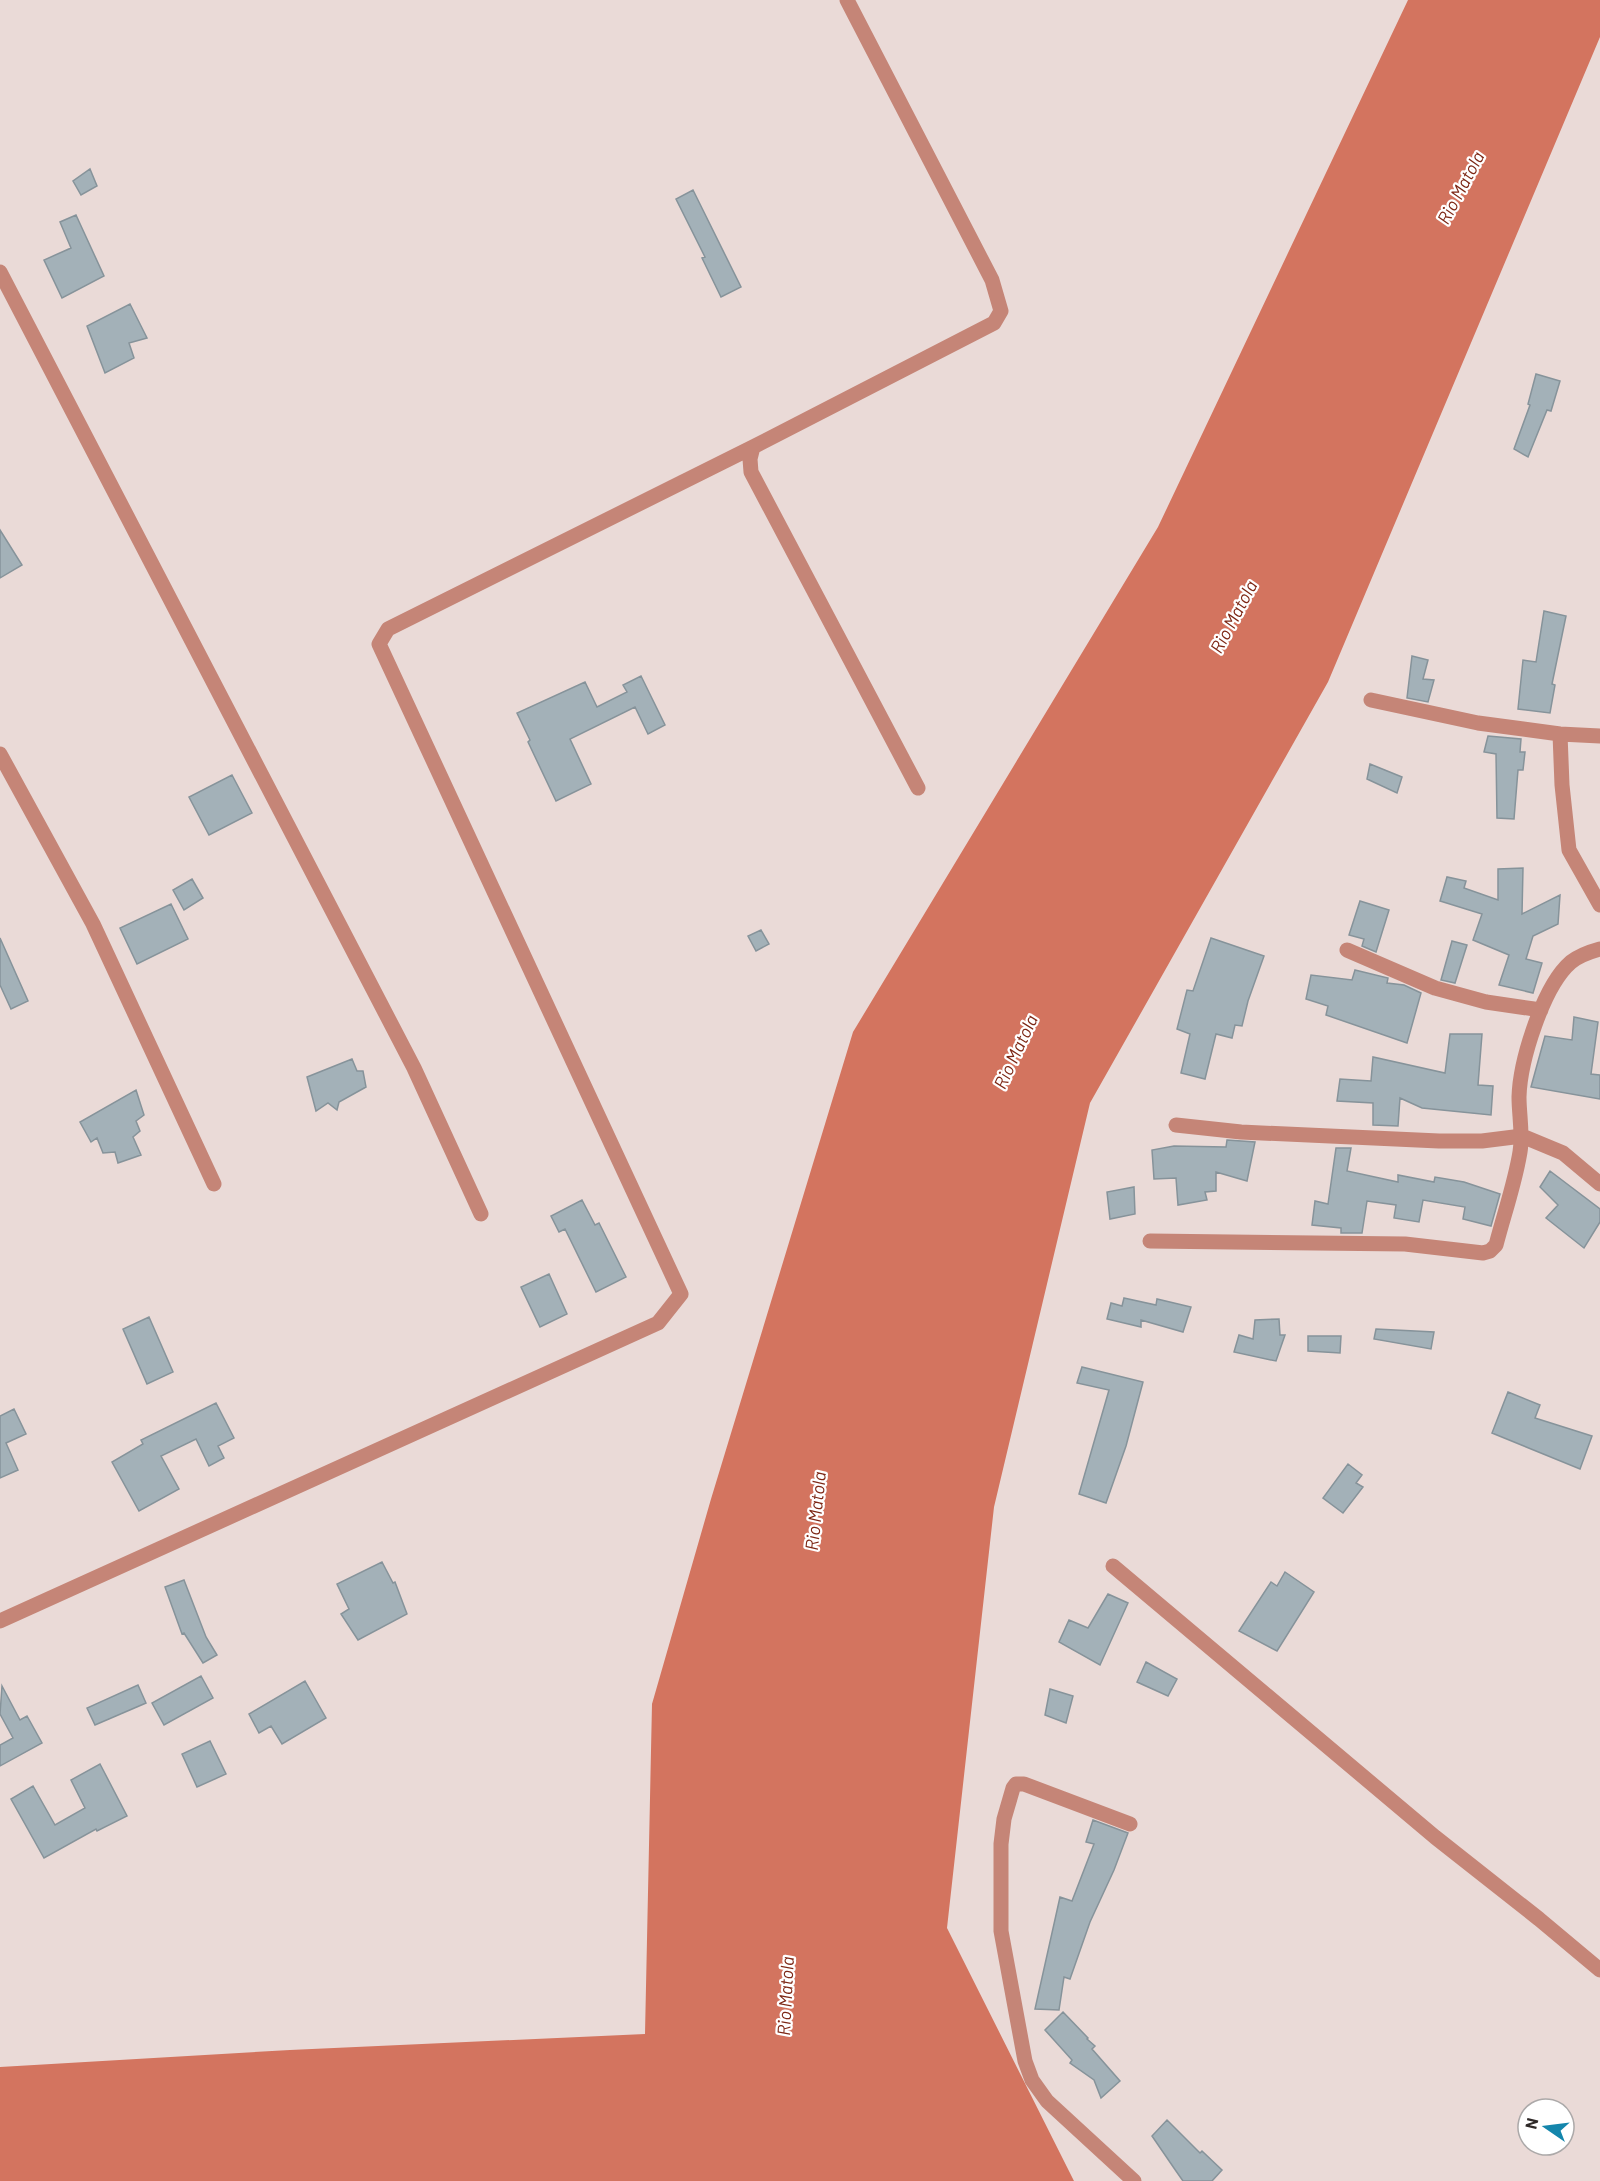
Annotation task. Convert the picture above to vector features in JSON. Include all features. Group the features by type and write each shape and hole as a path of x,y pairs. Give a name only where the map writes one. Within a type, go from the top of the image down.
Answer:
{"street":[{"path":"0,1621 658,1323 681,1294 379,644 388,629 753,447 994,323 1001,311 992,280 847,0"},
{"path":"0,272 414,1068 481,1214"},
{"path":"753,447 750,459 751,472 918,788"},
{"path":"1371,700 1478,723 1560,734 1600,736"},
{"path":"1560,734 1562,785 1569,850 1600,905"},
{"path":"0,754 93,924 214,1184"},
{"path":"1150,1241 1405,1244 1483,1253 1490,1251 1496,1245 1520,1152 1522,1136 1519,1095 1525,1055 1541,1010 1561,974 1570,963 1580,956 1600,949"},
{"path":"1347,950 1435,988 1486,1002 1541,1010"},
{"path":"1176,1125 1263,1133 1439,1141 1482,1141 1522,1136 1563,1154 1600,1184"},
{"path":"1113,1566 1435,1837 1600,1970"},
{"path":"1130,1824 1024,1784 1016,1784 1004,1819 1001,1844 1001,1931 1025,2061 1032,2080 1047,2101 1134,2181"}],"water":[{"name":"Rio Matola","path":"1408,0 1600,0 1600,37 1328,682 1090,1103 994,1507 947,1928 1074,2181 0,2181 0,2067 290,2050 645,2034 652,1704 711,1499 853,1032 1158,527"}],"building":[{"path":"90,169 97,186 81,195 73,181"},
{"path":"693,190 741,287 721,297 702,258 705,257 676,199"},
{"path":"76,215 104,276 62,298 44,260 71,248 60,222"},
{"path":"130,304 147,338 129,343 134,358 105,373 87,326"},
{"path":"1536,374 1560,381 1551,411 1547,410 1528,457 1514,449 1530,405 1528,404"},
{"path":"0,530 22,565 0,578"},
{"path":"1544,611 1566,616 1552,684 1555,685 1550,713 1518,709 1523,660 1536,662"},
{"path":"1412,656 1428,660 1423,679 1434,680 1428,702 1407,698"},
{"path":"641,676 665,725 648,734 635,707 570,739 591,784 556,801 517,713 585,682 597,707 627,692 623,685"},
{"path":"1488,736 1521,739 1520,752 1525,752 1523,770 1518,770 1514,819 1497,818 1496,754 1484,752"},
{"path":"1370,764 1402,777 1397,793 1367,779"},
{"path":"232,775 252,813 209,835 189,797"},
{"path":"1523,868 1522,914 1560,895 1558,924 1533,936 1526,959 1542,963 1533,993 1499,985 1509,955 1473,940 1482,914 1440,901 1447,877 1466,881 1464,888 1498,900 1498,869"},
{"path":"192,879 203,898 184,910 173,890"},
{"path":"1360,901 1389,910 1376,952 1362,946 1364,939 1349,935"},
{"path":"171,904 188,939 137,964 120,928"},
{"path":"761,930 769,944 756,951 748,936"},
{"path":"0,938 28,1001 11,1009 0,985"},
{"path":"1211,938 1264,956 1242,1026 1235,1025 1232,1038 1216,1034 1205,1079 1181,1073 1190,1034 1177,1029 1187,990 1193,991"},
{"path":"1452,941 1467,945 1455,983 1441,980"},
{"path":"1355,970 1388,978 1387,983 1404,985 1421,993 1407,1043 1326,1015 1328,1006 1306,999 1311,975 1352,980"},
{"path":"1574,1017 1598,1022 1591,1074 1600,1075 1600,1099 1531,1087 1545,1036 1572,1040"},
{"path":"1450,1034 1482,1034 1478,1085 1493,1086 1491,1115 1422,1108 1400,1098 1398,1126 1373,1125 1373,1103 1337,1101 1340,1079 1371,1081 1373,1057 1445,1073"},
{"path":"352,1059 357,1071 363,1071 366,1087 339,1102 337,1110 328,1103 316,1111 307,1077"},
{"path":"136,1090 144,1115 136,1121 140,1131 133,1137 141,1155 118,1163 115,1152 103,1153 97,1138 91,1142 80,1122"},
{"path":"1227,1140 1255,1142 1247,1181 1216,1172 1216,1191 1205,1192 1207,1200 1178,1205 1176,1178 1154,1179 1152,1150 1174,1146 1226,1147"},
{"path":"1336,1148 1351,1148 1347,1171 1398,1182 1398,1175 1434,1182 1435,1177 1464,1182 1500,1194 1491,1226 1463,1219 1465,1207 1423,1200 1419,1222 1394,1218 1396,1205 1367,1201 1362,1233 1341,1233 1341,1228 1312,1225 1315,1201 1328,1204"},
{"path":"1550,1171 1600,1209 1600,1222 1584,1248 1546,1218 1558,1205 1540,1187"},
{"path":"1134,1187 1135,1214 1110,1219 1107,1192"},
{"path":"582,1200 595,1225 599,1223 626,1277 596,1292 565,1229 559,1232 551,1216"},
{"path":"549,1274 567,1314 540,1327 521,1287"},
{"path":"1124,1298 1156,1305 1157,1299 1191,1307 1183,1332 1141,1320 1141,1327 1107,1319 1111,1303 1122,1306"},
{"path":"149,1317 173,1372 147,1384 123,1329"},
{"path":"1279,1319 1280,1335 1285,1335 1276,1361 1234,1352 1239,1335 1253,1339 1255,1320"},
{"path":"1376,1329 1434,1332 1431,1349 1374,1339"},
{"path":"1308,1336 1341,1336 1340,1353 1308,1351"},
{"path":"1082,1367 1143,1382 1126,1446 1106,1503 1079,1494 1109,1390 1077,1383"},
{"path":"1508,1392 1540,1405 1535,1418 1592,1436 1580,1469 1492,1433"},
{"path":"216,1403 234,1438 218,1446 224,1458 209,1466 196,1439 161,1456 179,1489 139,1511 112,1462 143,1444 141,1440"},
{"path":"14,1409 26,1434 6,1443 18,1470 0,1478 0,1416"},
{"path":"1348,1464 1362,1475 1356,1483 1363,1487 1343,1513 1323,1498"},
{"path":"382,1562 393,1583 395,1582 407,1614 358,1640 341,1614 349,1609 337,1584"},
{"path":"1285,1572 1314,1592 1277,1651 1239,1631 1271,1582 1277,1586"},
{"path":"184,1580 206,1637 217,1655 203,1663 184,1633 182,1634 165,1587"},
{"path":"1108,1594 1128,1603 1100,1665 1059,1642 1069,1620 1088,1628"},
{"path":"1146,1662 1177,1679 1168,1696 1137,1682"},
{"path":"201,1676 213,1698 164,1725 152,1703"},
{"path":"305,1681 326,1718 282,1744 271,1726 259,1733 249,1714"},
{"path":"138,1685 146,1703 95,1725 87,1708"},
{"path":"2,1686 20,1720 27,1716 42,1743 0,1766 0,1745 13,1738 0,1714"},
{"path":"1050,1689 1073,1696 1066,1723 1045,1715"},
{"path":"210,1741 226,1774 197,1787 182,1754"},
{"path":"100,1764 127,1816 97,1831 96,1829 44,1858 11,1799 33,1786 55,1825 85,1808 71,1780"},
{"path":"1093,1820 1128,1833 1090,1922 1070,1979 1064,1977 1059,2010 1035,2009 1060,1897 1072,1901 1094,1844 1086,1842"},
{"path":"1063,2012 1095,2046 1092,2049 1120,2081 1101,2098 1094,2080 1070,2063 1072,2060 1045,2030"},
{"path":"1167,2120 1200,2153 1202,2151 1222,2170 1212,2181 1183,2181 1152,2136"}]}
